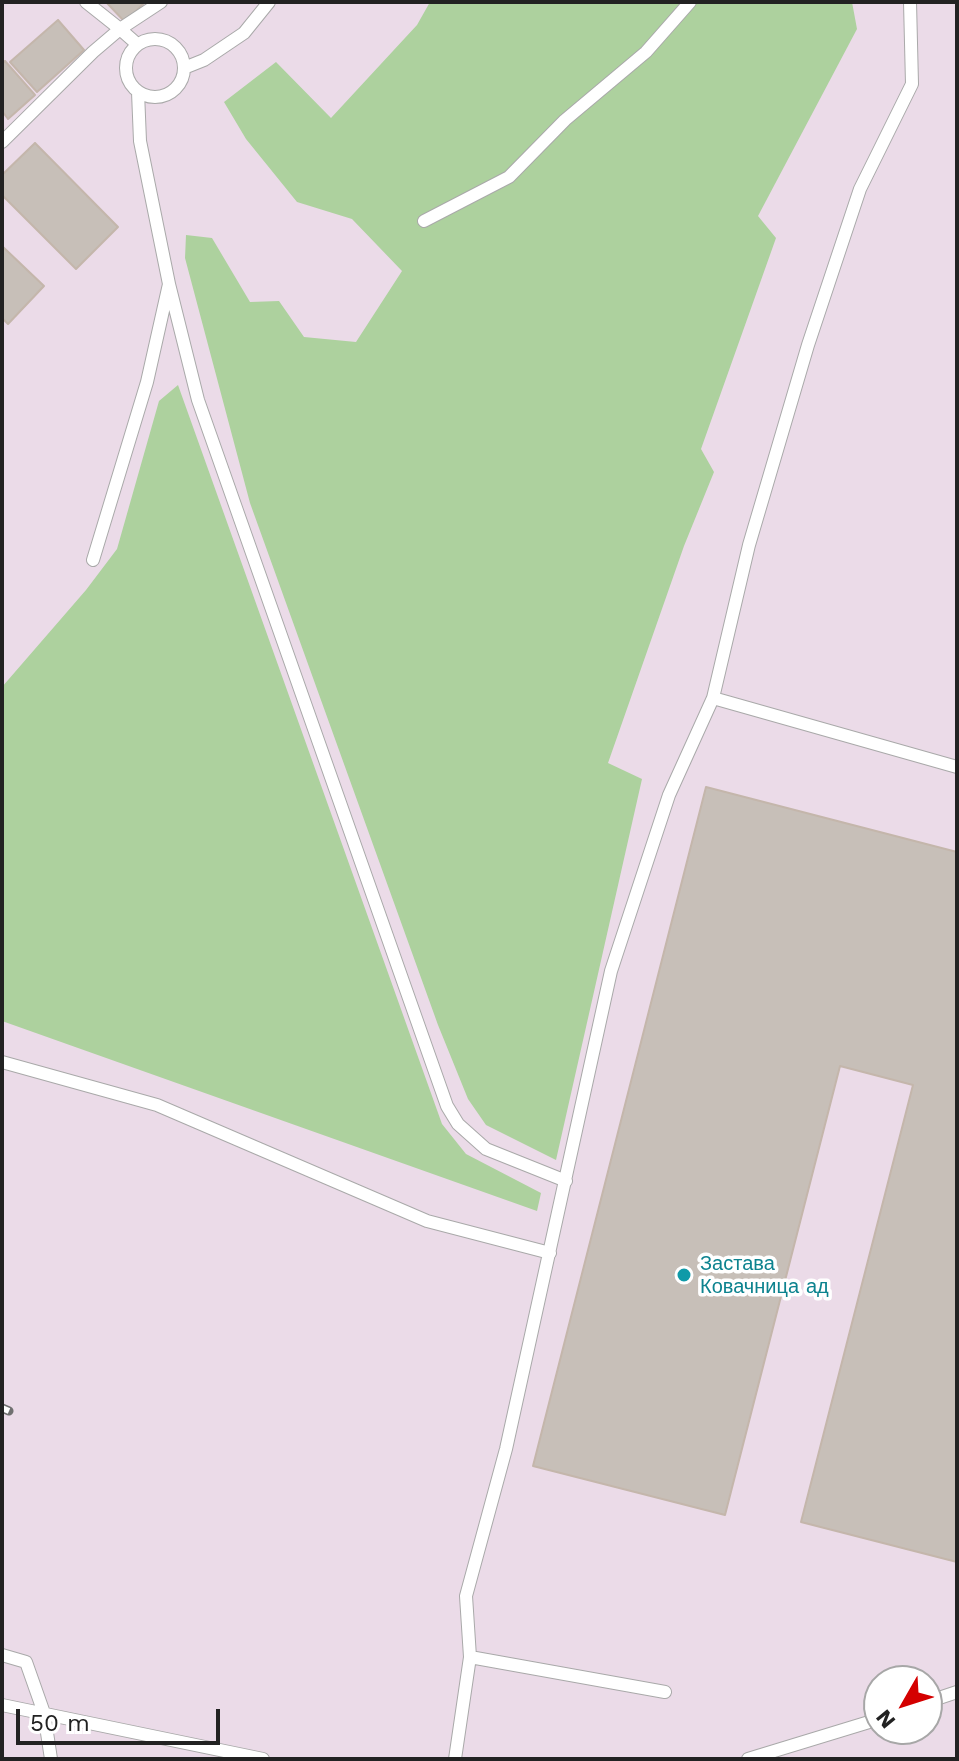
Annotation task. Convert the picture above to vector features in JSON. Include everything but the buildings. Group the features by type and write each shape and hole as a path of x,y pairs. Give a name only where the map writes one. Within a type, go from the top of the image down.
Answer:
{"lane":[{"path":"86,2 137,44"},
{"path":"2,142 93,52 120,29 161,2"},
{"path":"184,68 204,60 244,33 269,2"},
{"path":"424,221 509,177 565,120 646,52 690,2"},
{"path":"455,1759 470,1657 466,1596 506,1449 611,971 669,795 713,698 749,545 808,345 860,189 912,84 910,2"},
{"path":"150,38 168,41 182,56 184,68 179,86 171,93 151,97 130,85 126,63 137,44 150,38"},
{"path":"138,92 140,141 169,284 198,400 447,1106 458,1124 486,1149 566,1181"},
{"path":"93,560 147,382 169,284"},
{"path":"713,698 957,767"},
{"path":"2,1062 157,1105 427,1221 550,1253"},
{"path":"2,1655 26,1662 44,1713 51,1759"},
{"path":"470,1657 665,1692"},
{"path":"2,1705 237,1757 263,1759"},
{"path":"748,1759 863,1724"}],"shaded area":[{"path":"2,2 957,2 957,1759 2,1759"}],"green space":[{"path":"430,2 852,2 857,29 758,216 776,238 701,449 714,472 684,546 608,763 642,779 556,1160 486,1125 468,1099 438,1025 250,503 185,258 186,235 212,238 250,302 279,301 304,337 356,342 402,271 352,219 297,202 246,139 224,102 276,62 331,118 417,25"},
{"path":"178,385 442,1124 466,1154 541,1193 537,1211 2,1021 2,687 86,590 117,549 159,401"}],"railway":[{"path":"2,1408 9,1411"}],"place":[{"name":"Застава Ковачница ад","path":"684,1275"}]}
